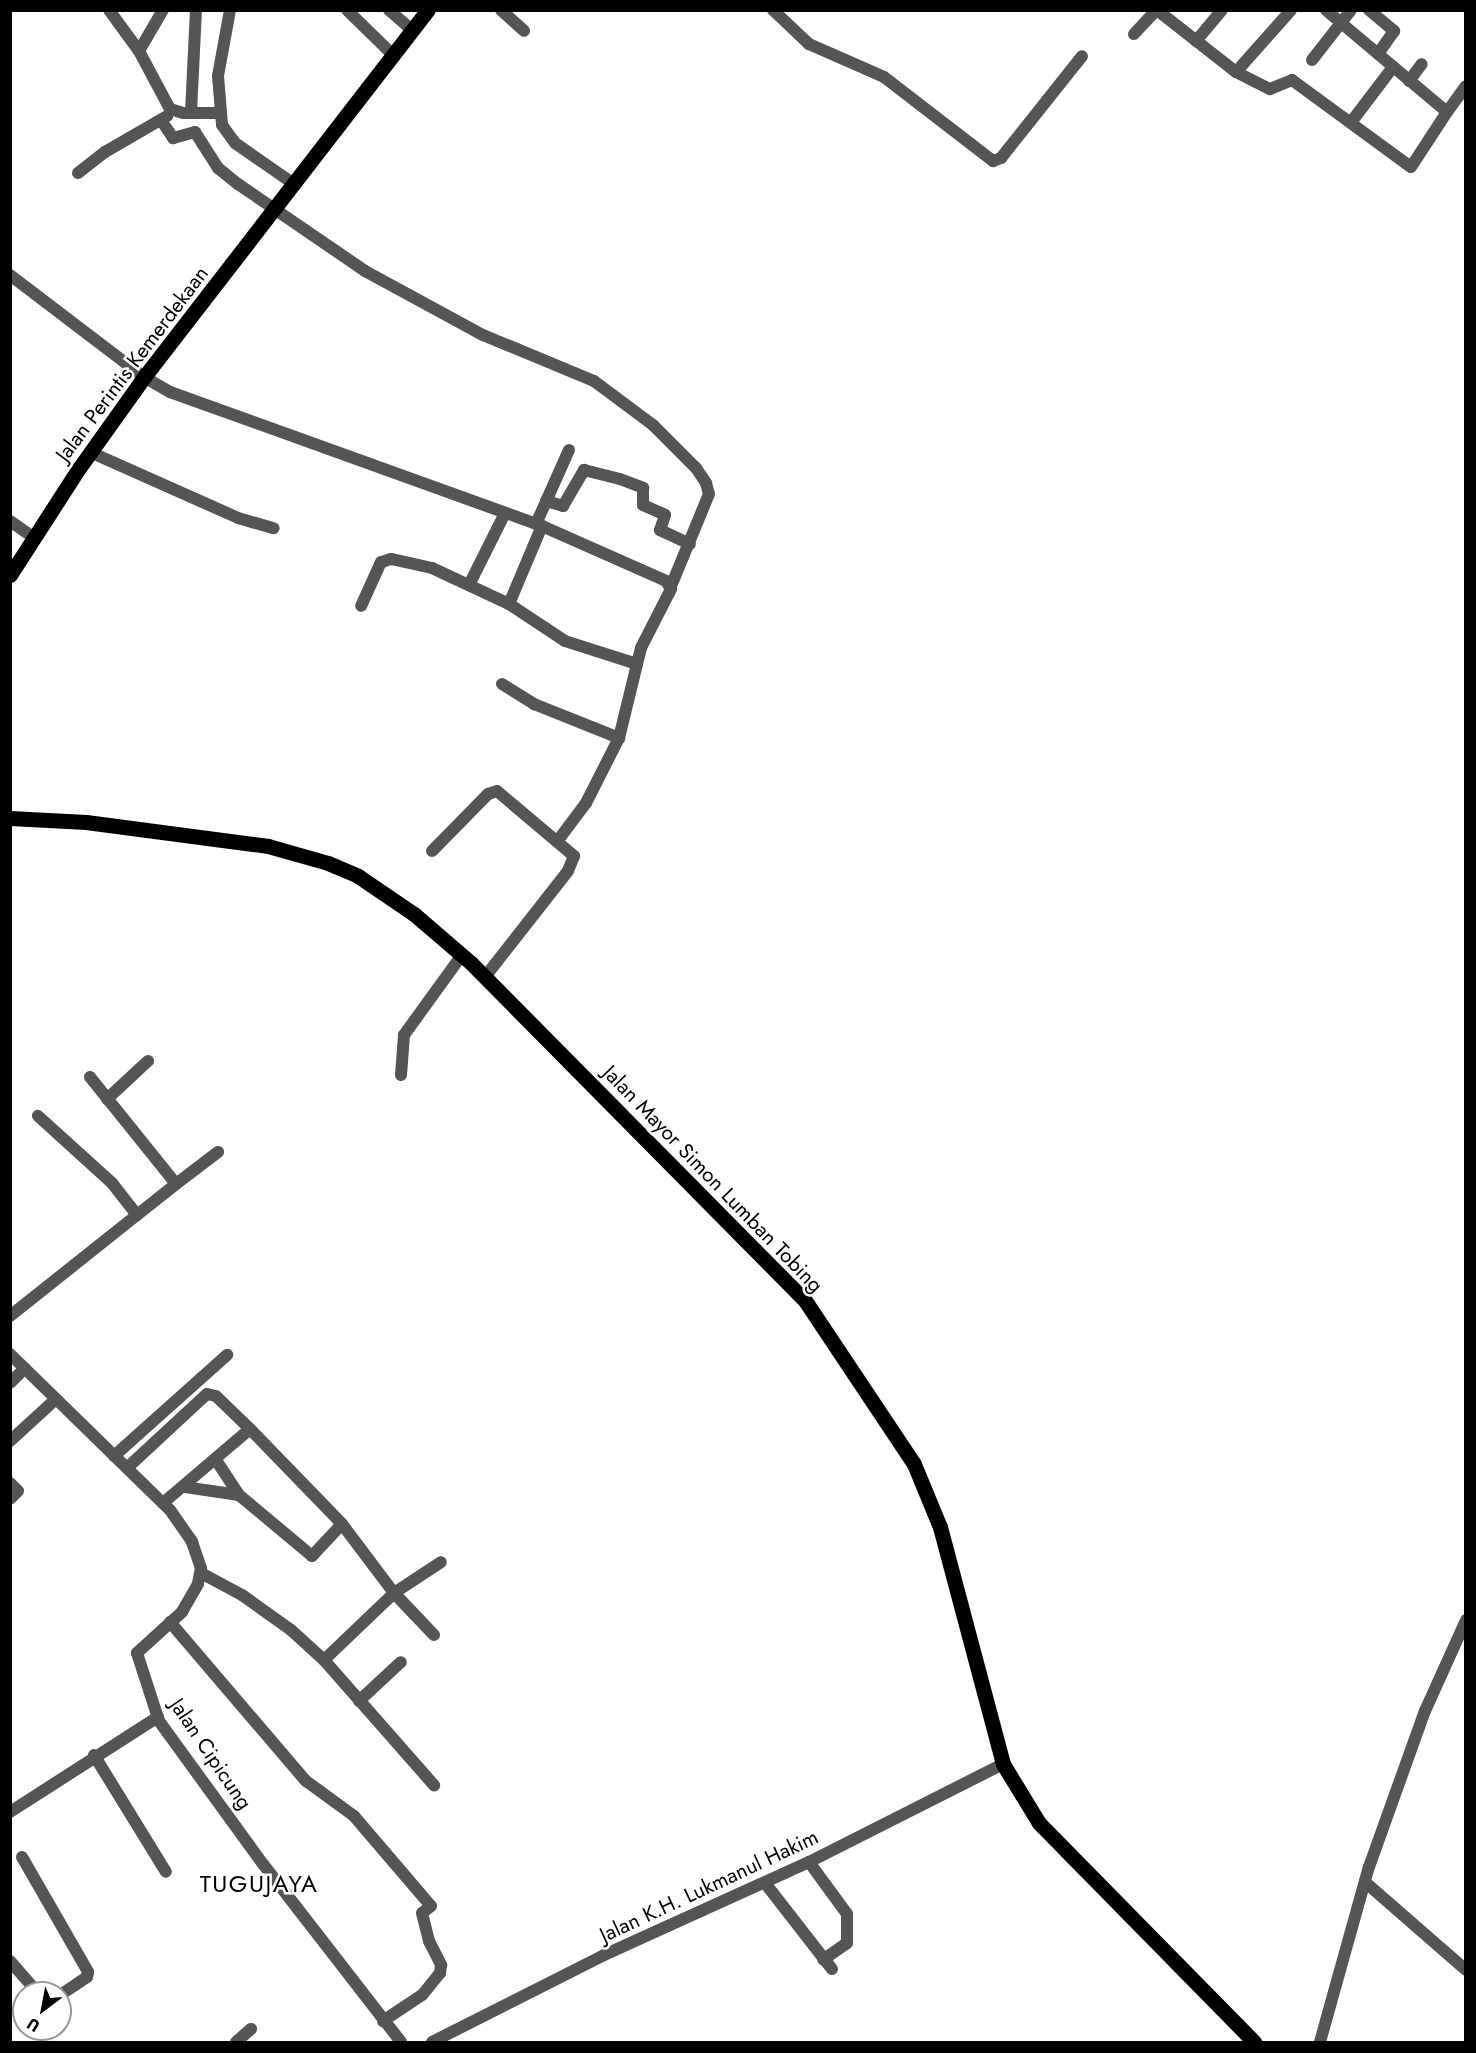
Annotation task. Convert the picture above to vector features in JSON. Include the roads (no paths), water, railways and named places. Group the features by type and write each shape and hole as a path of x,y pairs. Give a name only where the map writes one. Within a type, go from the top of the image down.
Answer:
{"main road":[{"name":"Jalan Perintis Kemerdekaan","path":"10,575 90,452 144,377 428,10"},
{"name":"Jalan Mayor Simon Lumban Tobing","path":"10,818 86,822 268,846 328,863 358,876 414,914 462,955 804,1299 907,1454 940,1527 1003,1764 1039,1823 1254,2043"}],"street":[{"path":"109,10 139,51 165,101 175,111"},
{"path":"139,51 163,10"},
{"path":"196,10 204,113"},
{"path":"204,113 218,76 230,10"},
{"path":"347,10 393,55"},
{"path":"389,10 412,30"},
{"path":"501,10 524,31"},
{"path":"773,10 809,44 884,77 993,162 1001,158 1082,56"},
{"path":"1134,34 1157,10 1236,72 1270,89 1292,80 1352,121 1411,167 1466,86"},
{"path":"1196,41 1222,10"},
{"path":"1236,72 1291,10"},
{"path":"1326,10 1447,112"},
{"path":"1312,60 1351,10"},
{"path":"1369,10 1394,31 1378,54"},
{"path":"1409,81 1422,64"},
{"path":"1352,121 1394,67"},
{"path":"78,173 105,152 175,111 204,113 235,143 293,185"},
{"path":"161,120 173,138 195,132 218,168 275,209 423,304 483,335 594,381 621,398 653,425 706,483 709,494 690,544 637,664 619,738 586,803 559,839"},
{"path":"10,274 144,377 170,392 539,525 671,586"},
{"path":"508,604 546,501 569,450"},
{"path":"90,452 238,519 274,528"},
{"path":"546,501 563,506 584,470 620,479 643,488 643,505 665,515 660,530 690,544"},
{"path":"469,585 504,513"},
{"path":"10,522 34,538"},
{"path":"361,606 381,562 388,559 432,568 508,604 565,641 637,664"},
{"path":"502,684 534,704 619,738"},
{"path":"432,851 493,791 503,793 559,839 574,861 484,977"},
{"path":"401,1075 404,1035 462,955"},
{"path":"108,1099 148,1061"},
{"path":"90,1077 176,1184"},
{"path":"38,1116 112,1183 137,1215"},
{"path":"10,1316 218,1152"},
{"path":"10,1354 163,1503 192,1542 201,1573 242,1595 324,1660 434,1785"},
{"path":"114,1456 227,1355"},
{"path":"10,1383 25,1368"},
{"path":"127,1468 207,1394 216,1396 342,1524 394,1593 434,1635"},
{"path":"10,1441 56,1399"},
{"path":"163,1503 250,1429"},
{"path":"216,1460 239,1495 312,1556 342,1524"},
{"path":"10,1483 18,1491 10,1499"},
{"path":"184,1487 239,1495"},
{"path":"324,1660 394,1593 441,1562"},
{"name":"Jalan Cipicung","path":"201,1573 188,1603 137,1653 158,1717 263,1864 401,2043"},
{"path":"1320,2043 1365,1882 1425,1711 1466,1620"},
{"path":"170,1622 306,1781 354,1816 431,1906 422,1913 429,1941 441,1965 440,1973 427,1991 383,2021"},
{"path":"359,1701 401,1662"},
{"path":"10,1812 94,1755 158,1717"},
{"path":"94,1755 166,1872"},
{"name":"Jalan K.H. Lukmanul Hakim","path":"432,2043 604,1955 809,1862 1003,1764"},
{"path":"22,1857 88,1972 72,1985"},
{"path":"809,1862 847,1914 844,1930 848,1941 823,1960"},
{"path":"1365,1882 1466,1970"},
{"path":"765,1883 832,1970"},
{"path":"10,1961 28,1981"},
{"path":"236,2043 251,2029"}],"district":[{"name":"TUGUJAYA","path":"259,1884"}]}
